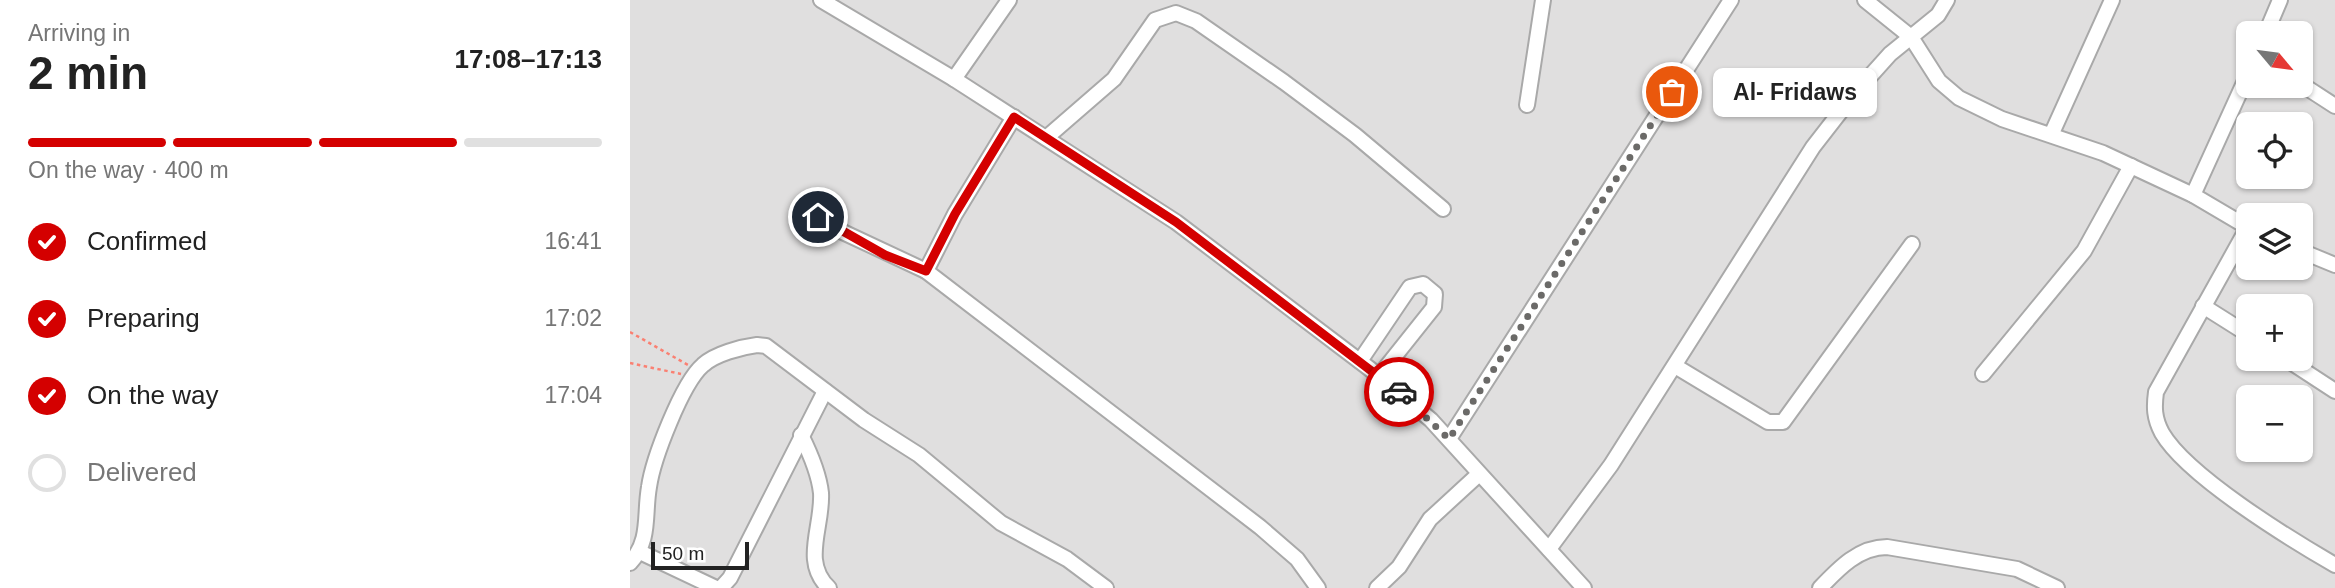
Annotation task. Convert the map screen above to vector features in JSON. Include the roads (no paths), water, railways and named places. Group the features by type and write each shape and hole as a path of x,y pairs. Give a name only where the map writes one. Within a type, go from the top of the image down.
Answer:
{"street":[{"path":"821,0 954,79 1176,222 1360,361 1411,401 1449,439 1584,588"},
{"path":"954,79 1009,0"},
{"path":"1527,105 1544,0"},
{"path":"1449,439 1731,0"},
{"path":"1865,0 1911,37 1939,81 1959,98 2002,119 2052,133 2131,166 2193,195 2236,221"},
{"path":"1549,549 1600,481 1813,146 1855,93 1937,15 1947,0"},
{"path":"2052,133 2112,0"},
{"path":"2271,21 2280,0"},
{"path":"1046,138 1114,79 1155,20 1175,13 1196,21 1284,82 1355,135 1443,209"},
{"path":"2314,92 2335,106"},
{"path":"2193,195 2237,98"},
{"path":"926,271 955,214 1014,117"},
{"path":"1983,374 2084,251 2131,166"},
{"path":"812,211 832,227 926,271 1260,527 1297,559 1318,588"},
{"path":"1675,366 1768,422 1783,422 1912,244"},
{"path":"2236,249 2156,391 2154,414 2175,452 2298,544 2335,565"},
{"path":"2313,255 2335,263"},
{"path":"1360,361 1410,287 1423,284 1436,294 1436,301 1379,376"},
{"path":"2203,306 2236,327"},
{"path":"1386,322 1408,338"},
{"path":"825,391 730,578 718,588 635,557 647,527 649,485 656,460 695,374 707,361 757,345 766,346 825,391 864,421 919,455 1001,523 1067,559 1107,588"},
{"path":"2304,371 2335,391"},
{"path":"801,435 821,492 814,564 819,579 829,588"},
{"path":"1379,587 1399,567 1430,519 1479,474"},
{"path":"1820,588 1860,553 1880,547 2017,569 2057,588"}],"place":[{"name":"Al- Fridaws","path":"1672,92"}]}
